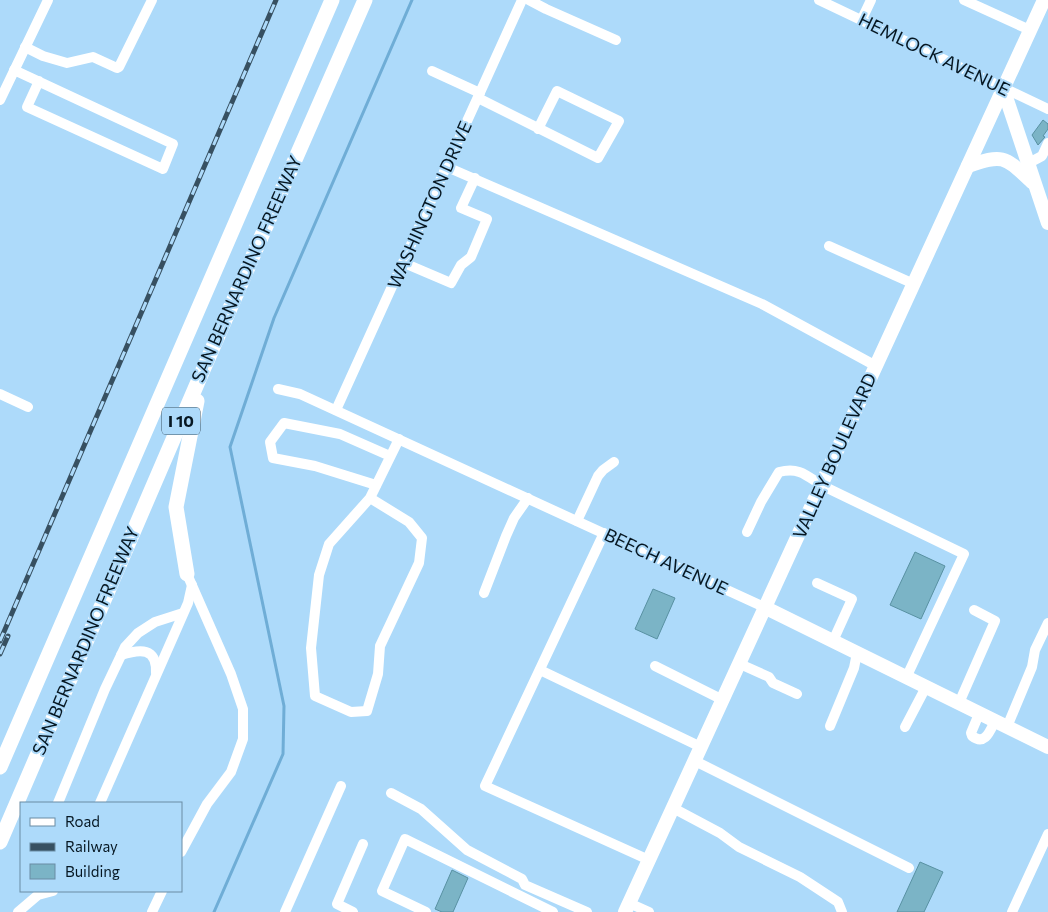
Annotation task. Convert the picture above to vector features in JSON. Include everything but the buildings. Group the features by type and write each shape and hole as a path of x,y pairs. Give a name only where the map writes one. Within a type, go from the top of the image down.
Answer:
{"highway":[{"name":"SAN BERNARDINO FREEWAY","path":"0,767 332,0"},
{"name":"SAN BERNARDINO FREEWAY","path":"0,842 365,0"},
{"path":"190,579 176,506 203,370"}],"main road":[{"name":"VALLEY BOULEVARD","path":"627,908 1044,0"},
{"path":"1003,88 1048,223"},
{"path":"968,166 992,158 1001,158 1011,162 1034,184"},
{"name":"BEECH AVENUE","path":"766,608 1048,747"}],"street":[{"path":"0,100 48,0"},
{"path":"25,47 43,56 67,63 94,57 117,68 152,0"},
{"name":"WASHINGTON DRIVE","path":"336,410 522,0"},
{"path":"529,0 616,40"},
{"name":"HEMLOCK AVENUE","path":"819,0 1048,109"},
{"path":"862,19 871,0"},
{"path":"964,0 1030,30"},
{"path":"14,70 39,81 173,144 163,169 27,106 39,81"},
{"path":"432,71 479,95 538,129 598,158 619,121 557,91 538,129"},
{"path":"1027,164 1042,156 1048,143"},
{"path":"447,167 762,304 876,366"},
{"path":"404,263 451,284 461,265 471,257 487,219 461,208 475,178"},
{"path":"829,246 914,284"},
{"name":"BEECH AVENUE","path":"278,389 300,394 336,410 766,608"},
{"path":"0,394 28,407"},
{"path":"376,485 315,466 274,458 270,442 284,423 340,434 390,456"},
{"path":"370,498 410,522 422,538 420,563 380,646 378,674 367,711 351,712 315,696 311,648 319,575 329,544 370,498 399,439"},
{"path":"577,521 598,476 614,462"},
{"path":"747,532 761,502 779,472 790,469 800,471 821,485 964,554 906,678"},
{"path":"484,593 514,518 528,498"},
{"path":"604,533 485,786 649,860"},
{"path":"100,802 184,613 190,579"},
{"path":"182,850 207,804 231,772 243,739 243,709 232,674 190,579"},
{"path":"817,583 852,599 833,641"},
{"path":"959,704 995,620 974,610"},
{"path":"58,802 105,688 125,647 138,633 155,622 184,613"},
{"path":"980,714 971,733 974,739 981,740 1001,724 1032,667 1035,650 1048,624"},
{"path":"121,655 142,650 148,652 156,664 156,676"},
{"path":"830,726 851,676 857,653"},
{"path":"740,664 769,677 773,683 797,694"},
{"path":"656,666 723,700"},
{"path":"540,670 701,747"},
{"path":"905,727 926,687"},
{"path":"695,761 909,868"},
{"path":"285,912 341,786"},
{"path":"392,793 421,809 467,850 522,878 525,885 587,912"},
{"path":"673,808 720,833 739,848 800,877 838,902 842,912"},
{"path":"1012,912 1048,834"},
{"path":"426,912 382,891 405,839 553,912"},
{"path":"353,912 337,904 363,844"},
{"path":"152,912 162,892"},
{"path":"18,912 36,893"},
{"path":"627,908 649,912"}],"waterway":[{"path":"214,912 283,754 284,706 230,447 274,318 412,0"}],"railway":[{"path":"0,641 276,0"},
{"path":"0,654 8,636"}]}
